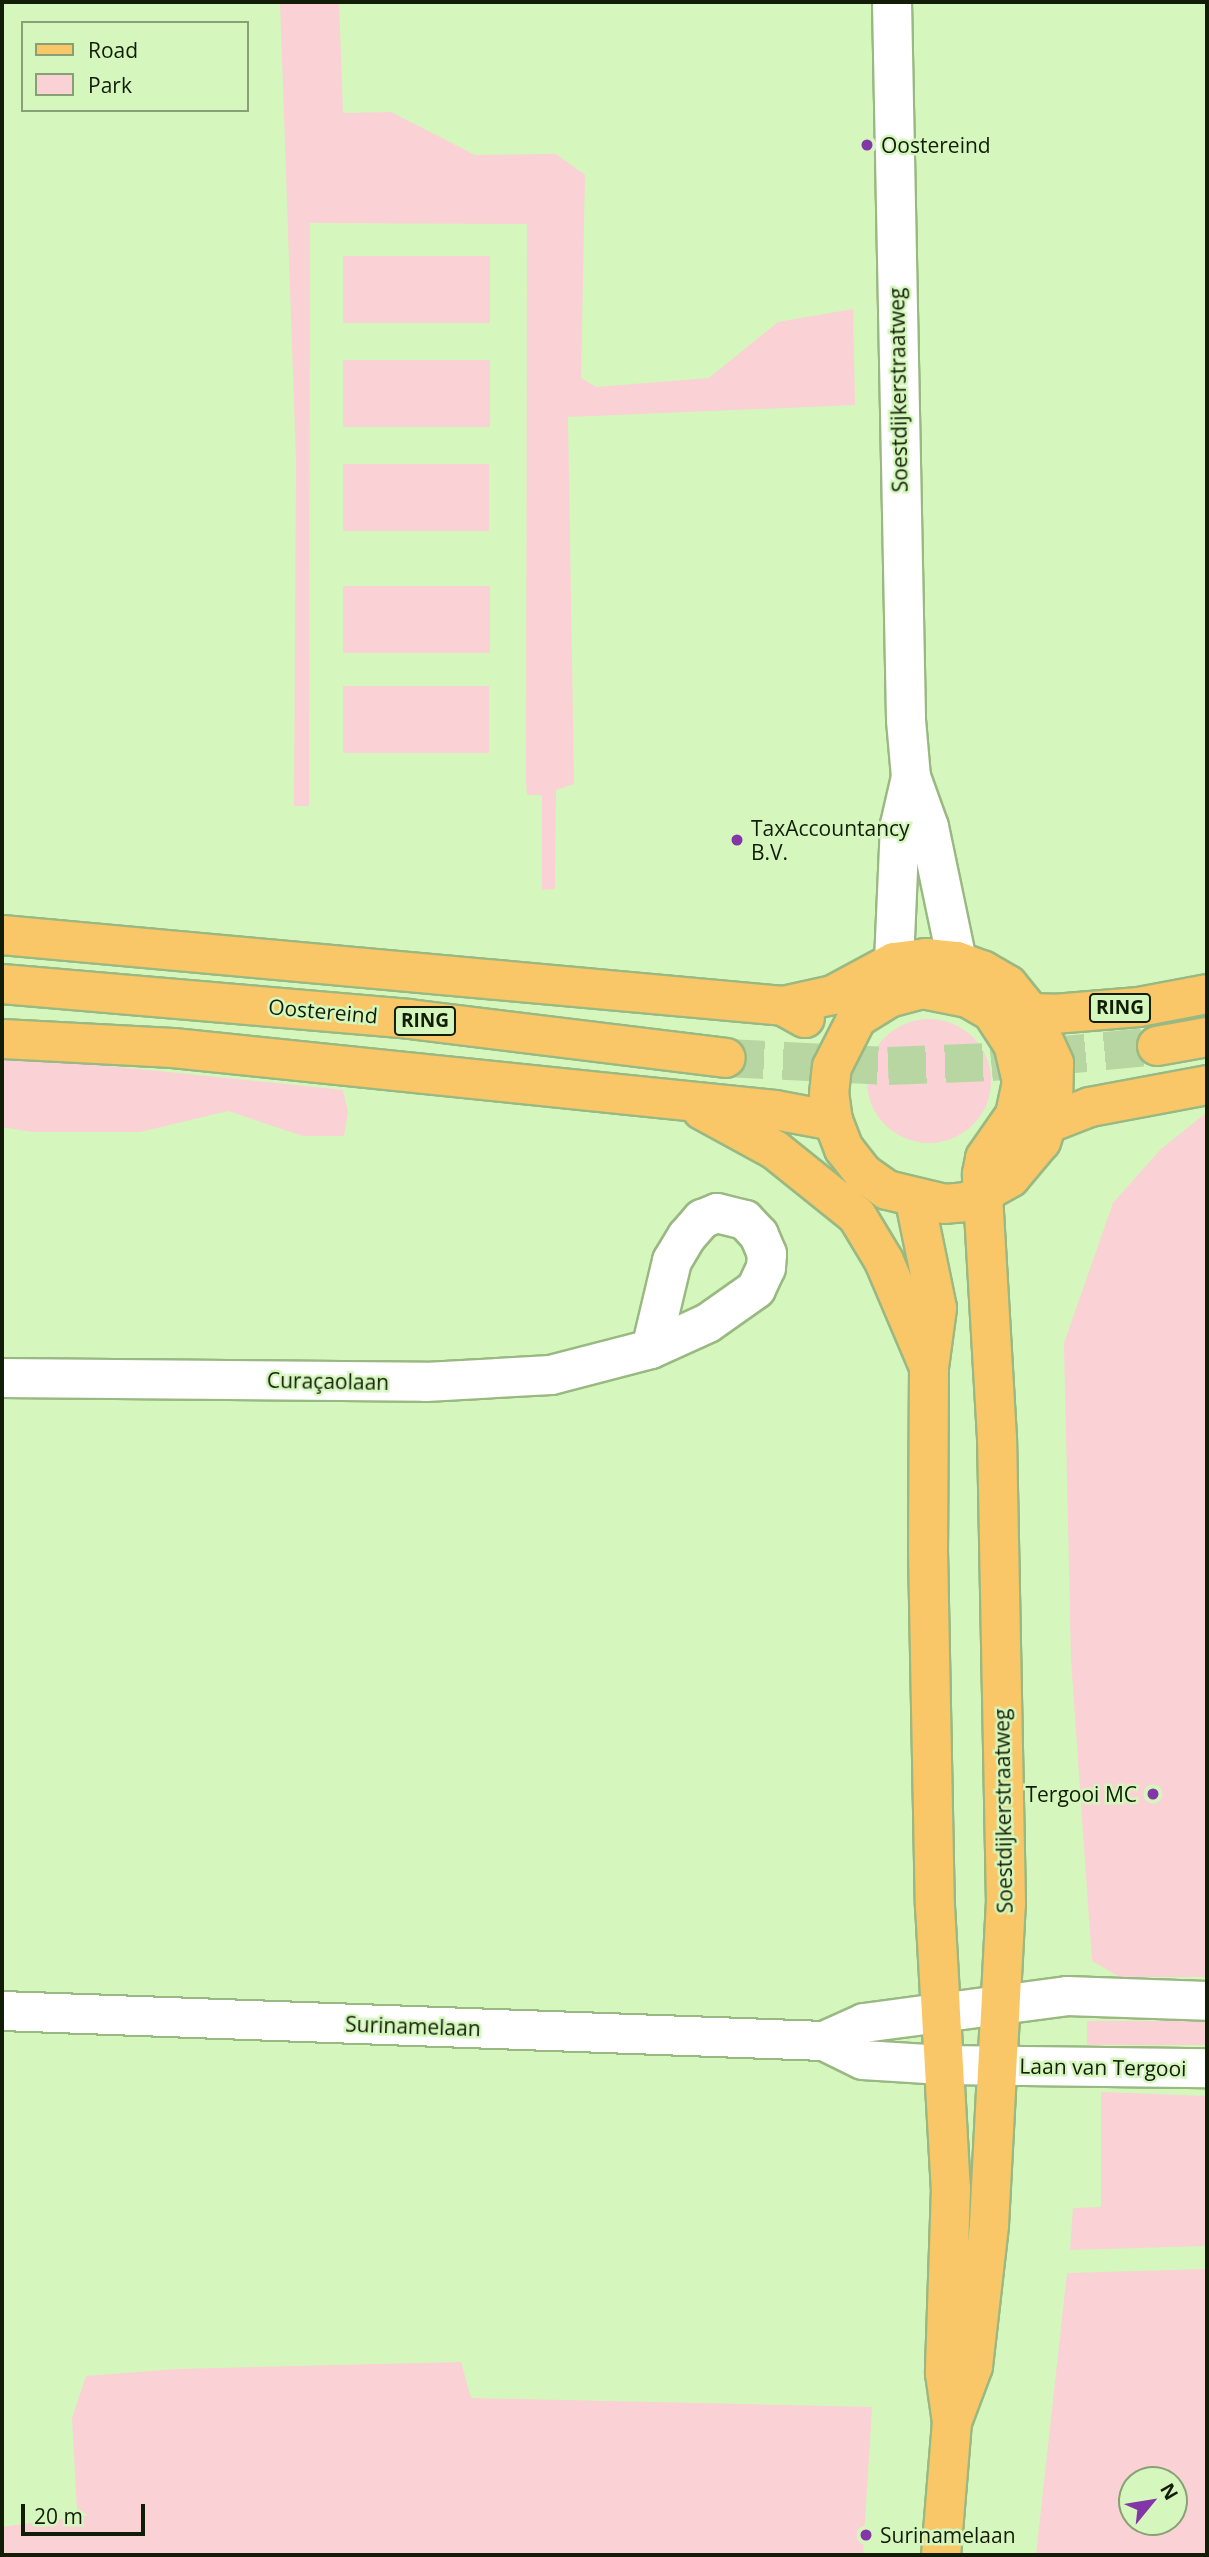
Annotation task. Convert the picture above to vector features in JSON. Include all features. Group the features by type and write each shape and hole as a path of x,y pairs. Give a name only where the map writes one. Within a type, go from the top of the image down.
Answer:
{"main road":[{"name":"RING","path":"2,935 783,1006 851,1004"},
{"path":"957,961 1008,985 1031,1013 1054,1063 1049,1122 1030,1157 1010,1178 984,1195 944,1205 915,1201 887,1190 863,1173 844,1149 833,1121 832,1067 851,1004 891,980 957,961"},
{"path":"891,980 906,991 943,990 968,998 992,1012 1014,1046 1022,1082 1015,1115 985,1158 984,1195"},
{"name":"Oostereind","path":"2,984 409,1019 726,1058"},
{"name":"RING","path":"1031,1013 1139,1007 1207,994"},
{"path":"992,1012 1031,1013"},
{"name":"RING","path":"1157,1046 1207,1037"},
{"path":"2,1038 173,1048 691,1104 775,1110 833,1121"},
{"path":"1049,1122 1090,1107 1207,1085"},
{"path":"691,1104 775,1150 857,1216 884,1261 929,1367"},
{"name":"Soestdijkerstraatweg","path":"952,2422 973,2366 989,2225 1001,2005 1006,1847 997,1438 985,1290 984,1195"},
{"name":"Soestdijkerstraatweg","path":"915,1201 937,1308 929,1367 928,1550 940,2012 951,2188 945,2373 952,2422 941,2555"}],"street":[{"name":"Soestdijkerstraatweg","path":"892,2 901,622 911,777 929,827 957,961"},
{"name":"Soestdijkerstraatweg","path":"891,980 900,825 911,777"},
{"name":"Curaçaolaan","path":"2,1378 426,1382 551,1375 652,1349"},
{"path":"1001,2005 1082,1996 1207,2001"},
{"name":"Surinamelaan","path":"824,2041 864,2023 1001,2005"},
{"name":"Surinamelaan","path":"2,2011 824,2041 863,2060 943,2065"},
{"name":"Laan van Tergooi","path":"943,2065 1207,2068"}],"green space":[{"path":"280,2 339,2 343,113 391,112 475,155 556,154 585,175 581,378 596,387 709,378 778,322 853,309 855,405 568,417 574,784 556,790 555,889 542,890 542,795 527,795 526,781 527,224 310,223 309,806 294,806 296,460"},
{"path":"343,256 490,256 490,323 343,323"},
{"path":"343,360 490,360 490,427 343,427"},
{"path":"343,464 489,464 489,531 343,531"},
{"path":"343,586 490,586 490,653 343,653"},
{"path":"343,686 489,686 489,753 343,753"},
{"path":"929,1019 953,1024 973,1037 986,1057 991,1081 986,1105 973,1125 953,1138 929,1143 905,1138 885,1125 872,1105 867,1081 872,1057 885,1037 905,1024"},
{"path":"2,1055 343,1090 348,1112 344,1136 303,1136 228,1111 140,1132 32,1132 2,1127"},
{"name":"Tergooi MC","path":"1207,1112 1207,1977 1120,1977 1092,1961 1071,1659 1064,1343 1113,1203 1160,1150"},
{"path":"1087,2021 1207,2021 1207,2045 1087,2045"},
{"path":"1101,2092 1207,2096 1207,2246 1070,2250 1073,2208 1101,2207"},
{"path":"1207,2269 1207,2555 1036,2555 1067,2273"},
{"path":"461,2362 471,2398 872,2407 863,2555 2,2555 2,2527 89,2515 77,2510 72,2418 86,2376 177,2369"}],"tunnel":[{"path":"726,1058 888,1066 991,1062 1157,1046"}],"place":[{"name":"Oostereind","path":"867,145"},
{"name":"TaxAccountancy B.V.","path":"737,840"},
{"name":"Tergooi MC","path":"1153,1794"},
{"name":"Surinamelaan","path":"866,2535"}]}
